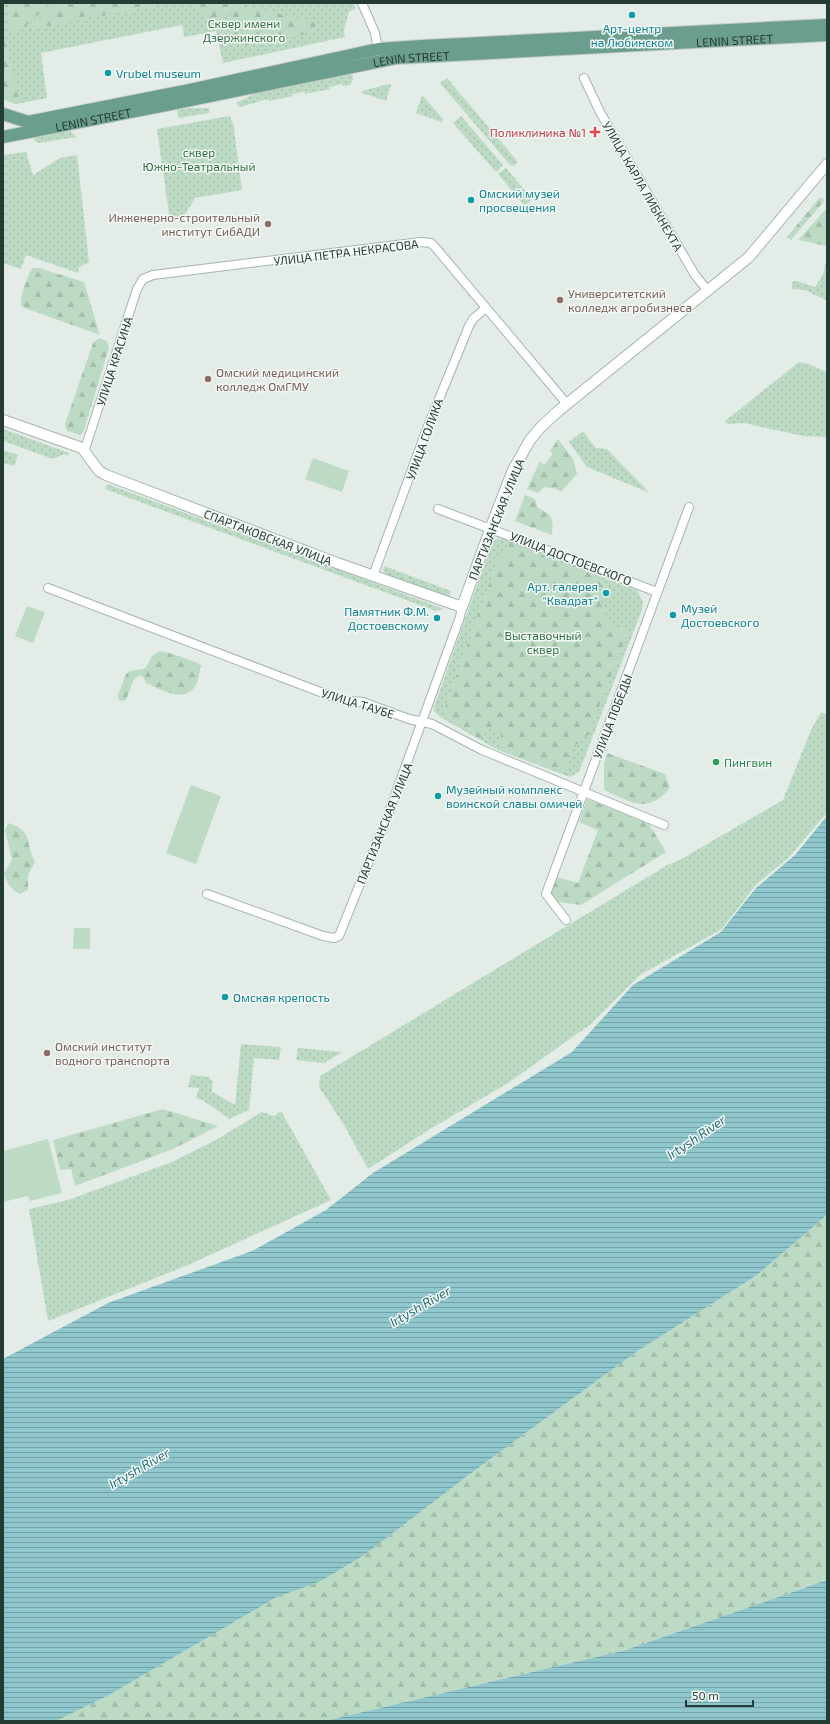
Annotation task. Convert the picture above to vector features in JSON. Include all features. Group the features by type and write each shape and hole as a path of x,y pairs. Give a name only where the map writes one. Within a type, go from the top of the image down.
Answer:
{"main road":[{"name":"LENIN STREET","path":"3,114 28,122 190,90 378,50 430,45 827,25"},
{"name":"LENIN STREET","path":"3,137 166,106 353,65 396,58 827,35"}],"street":[{"path":"362,3 375,33 378,50"},
{"name":"УЛИЦА КАРЛА ЛИБКНЕХТА","path":"584,78 600,112 695,275 708,291"},
{"name":"ПАРТИЗАНСКАЯ УЛИЦА","path":"207,894 323,936 334,938 339,936 382,831 423,721 490,528 513,470 530,440 540,428 567,404 749,257 761,245 827,164"},
{"name":"УЛИЦА ПЕТРА НЕКРАСОВА","path":"148,276 426,242 435,247 567,404"},
{"name":"УЛИЦА КРАСИНА","path":"85,449 137,289 140,282 148,276"},
{"name":"УЛИЦА ГОЛИКА","path":"373,576 428,426 469,326 473,319 486,308"},
{"path":"3,420 85,449"},
{"name":"СПАРТАКОВСКАЯ УЛИЦА","path":"85,449 94,466 106,475 373,576 462,607"},
{"name":"УЛИЦА ПОБЕДЫ","path":"566,920 546,894 689,507"},
{"name":"УЛИЦА ДОСТОЕВСКОГО","path":"438,509 657,592"},
{"name":"УЛИЦА ТАУБЕ","path":"48,588 336,698 349,702 363,702 409,719 432,724 482,750 583,793 664,825"}],"green space":[{"name":"Сквер имени Дзержинского","path":"3,3 353,3 356,8 349,12 344,30 345,37 223,63 216,31 184,37 182,25 41,53 47,98 15,104 3,99"},
{"path":"5,3 50,3 22,29 11,32"},
{"path":"55,3 156,3 157,6 35,28 33,23"},
{"path":"199,3 234,3 222,22 191,7"},
{"path":"237,4 317,23 312,31 306,34 247,45 237,40 224,24"},
{"path":"3,37 20,103 15,104 3,99"},
{"path":"352,72 353,80 350,85 343,86 342,84 329,87 330,89 305,94 304,92 292,94 293,96 269,101 268,99 240,107 236,103 254,94 340,73"},
{"path":"447,78 518,162 514,166 510,165 440,83"},
{"path":"389,84 391,85 386,101 362,93 362,91"},
{"path":"422,95 443,119 442,122 416,113"},
{"path":"209,108 209,113 179,118 177,110"},
{"name":"сквер Южно-Театральный","path":"230,116 232,123 233,122 242,190 195,198 182,219 170,221 157,129"},
{"path":"461,116 503,165 496,172 453,123"},
{"path":"69,130 77,137 39,143 34,140 36,136"},
{"path":"26,152 33,175 60,158 77,155 89,262 79,267 78,273 26,255 21,269 3,263 3,155"},
{"path":"506,168 532,199 525,206 498,174"},
{"path":"820,197 825,200 791,240 787,237"},
{"path":"827,208 827,246 798,240"},
{"path":"825,264 827,264 827,301 805,290 792,289 792,282 797,281 815,287 823,275"},
{"path":"33,268 39,268 84,282 100,335 22,307 21,299 24,287"},
{"path":"99,338 107,341 109,348 84,430 80,435 67,431 65,424 93,343"},
{"path":"799,362 827,372 827,437 803,436 744,423 728,424 725,421"},
{"path":"3,429 69,453 68,456 64,454 53,459 3,441"},
{"path":"583,431 596,448 607,449 650,493 587,467 569,442"},
{"path":"558,439 573,459 577,474 561,492 557,489 544,487 538,493 527,489 540,461 544,465 553,454 550,451"},
{"path":"3,450 18,455 14,466 3,463"},
{"path":"313,458 349,471 342,492 305,479"},
{"path":"107,484 444,609 436,611 105,489"},
{"path":"525,495 535,499 538,508 550,516 552,521 552,535 515,521"},
{"name":"Выставочный сквер","path":"496,539 505,539 638,591 643,603 642,610 579,772 570,777 498,750 440,717 433,710 492,543"},
{"name":"Выставочный сквер","path":"510,542 603,578 600,603 611,626 629,630 588,735 574,747 565,774 500,750 501,733 491,728 480,739 442,716 498,559 504,556"},
{"path":"384,566 451,591 449,596 445,596 389,577 383,571"},
{"path":"27,606 45,612 33,643 15,636"},
{"path":"160,651 198,663 201,666 197,683 191,691 179,695 165,692 146,683 144,678 140,675 134,679 126,700 122,701 118,699 118,695 126,674 130,671 144,669 152,656"},
{"path":"821,712 827,715 827,813 789,857 755,886 722,929 640,975 591,1024 508,1083 427,1131 368,1169 344,1125 319,1087 320,1076 669,864 676,862 783,800 811,730"},
{"path":"607,753 665,774 670,788 662,796 646,804 638,804 622,799 604,790 604,764"},
{"path":"191,785 221,796 196,864 166,853"},
{"path":"587,799 649,824 666,852 581,905 558,902 550,894 557,877 578,883 598,830 579,822"},
{"path":"9,823 17,826 26,834 35,862 28,875 28,890 20,894 10,886 4,874 12,860 5,830"},
{"path":"74,928 90,928 90,949 73,949"},
{"path":"241,1044 281,1047 279,1060 254,1058 249,1110 229,1119 204,1101 196,1098 199,1088 188,1087 191,1075 210,1077 210,1080 213,1081 212,1092 235,1105"},
{"path":"298,1048 342,1052 324,1063 296,1060"},
{"path":"163,1109 218,1126 173,1149 75,1186 71,1169 60,1170 53,1140"},
{"path":"281,1111 331,1200 188,1265 48,1321 29,1209 68,1200 172,1162 214,1141 262,1112 274,1116"},
{"path":"48,1139 62,1193 30,1201 28,1196 3,1202 3,1151"},
{"path":"827,1215 827,1580 626,1650 325,1721 56,1721 109,1695 277,1597 319,1582 363,1556 466,1477 636,1352 757,1275"}],"water":[{"name":"Irtysh River","path":"827,816 827,1215 757,1275 636,1352 466,1477 363,1556 319,1582 277,1597 109,1695 56,1721 3,1721 3,1359 108,1303 252,1251 326,1210 373,1173 572,1052 633,985 721,932 756,888 795,855"},
{"path":"827,1580 827,1721 325,1721 626,1650"}],"place":[{"name":"Арт-центр на Любинском","path":"632,15"},
{"name":"Vrubel museum","path":"108,73"},
{"name":"Поликлиника №1","path":"595,132"},
{"name":"Омский музей просвещения","path":"471,200"},
{"name":"Инженерно-строительный институт СибАДИ","path":"268,224"},
{"name":"Университетский колледж агробизнеса","path":"560,300"},
{"name":"Омский медицинский колледж ОмГМУ","path":"208,379"},
{"name":"Арт. галерея \"Квадрат\"","path":"606,593"},
{"name":"Музей Достоевского","path":"673,615"},
{"name":"Памятник Ф.М. Достоевскому","path":"437,618"},
{"name":"Пингвин","path":"716,762"},
{"name":"Музейный комплекс воинской славы омичей","path":"438,796"},
{"name":"Омская крепость","path":"225,997"},
{"name":"Омский институт водного транспорта","path":"47,1053"}]}
